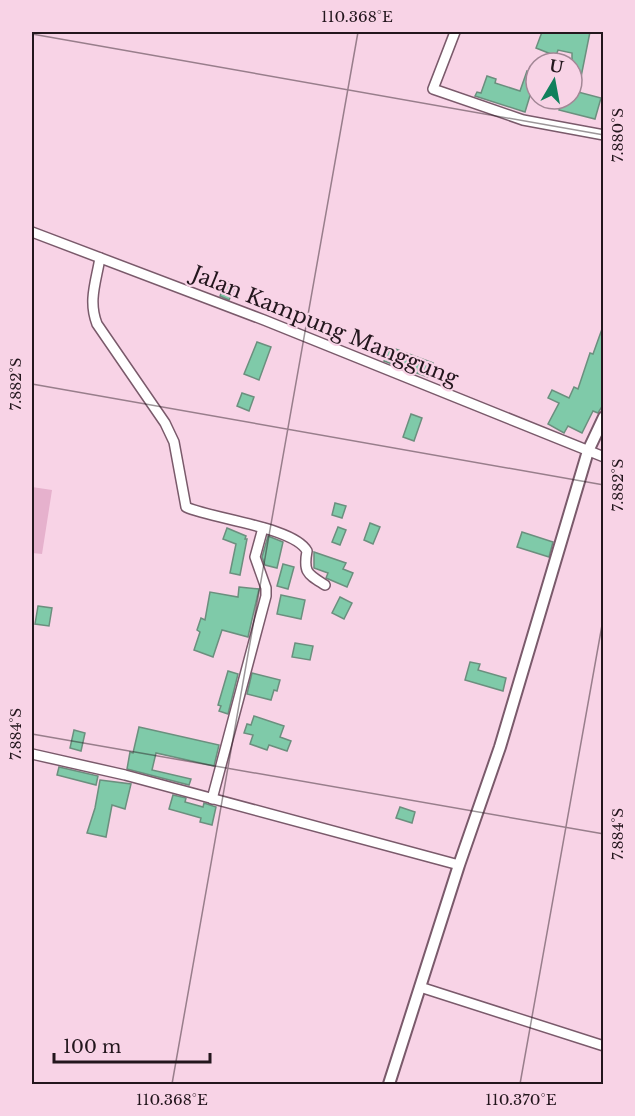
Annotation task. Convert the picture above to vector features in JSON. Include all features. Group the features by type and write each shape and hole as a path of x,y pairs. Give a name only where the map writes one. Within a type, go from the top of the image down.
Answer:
{"street":[{"path":"455,32 434,89 523,120 603,135"},
{"name":"Jalan Kampung Manggung","path":"32,232 264,320 603,457"},
{"path":"100,258 92,297 92,311 97,324 165,423 174,442 186,507 263,528 300,542 307,551 304,565 308,574 325,585"},
{"path":"389,1084 459,865 500,747 588,451 603,417"},
{"path":"212,799 266,596 255,557 263,528"},
{"path":"32,754 114,772 459,865"},
{"path":"420,987 603,1046"}],"shaded area":[{"path":"32,487 52,490 42,554 32,553"}],"building":[{"path":"542,32 590,32 584,62 584,51 544,51 536,48"},
{"path":"487,76 496,79 495,83 520,91 524,80 525,112 475,96 477,92 481,93"},
{"path":"584,94 601,98 595,119 563,111 584,111"},
{"path":"226,281 235,286 229,300 220,296"},
{"path":"602,329 603,405 598,413 593,411 582,433 568,426 564,433 548,424 559,403 548,398 552,390 569,398 574,387 578,389 590,353 593,354"},
{"path":"257,342 271,347 259,380 244,374"},
{"path":"390,347 433,363 428,377 384,361"},
{"path":"242,393 254,397 249,411 237,406"},
{"path":"411,414 422,418 414,441 403,437"},
{"path":"335,503 346,506 342,518 332,515"},
{"path":"370,523 380,527 373,544 364,540"},
{"path":"338,527 346,530 340,545 332,542"},
{"path":"227,528 246,536 245,539 247,539 240,575 230,573 236,544 223,539"},
{"path":"522,532 553,542 549,557 517,547"},
{"path":"268,536 283,542 277,568 265,565 262,557"},
{"path":"314,552 346,563 343,569 353,573 347,587 326,578 328,573 314,568"},
{"path":"283,564 294,567 288,589 277,586"},
{"path":"239,587 259,589 248,637 222,630 213,657 194,650 200,632 197,630 201,618 205,620 210,592 238,597"},
{"path":"281,595 305,600 301,619 277,614"},
{"path":"340,597 352,603 344,619 332,613"},
{"path":"38,606 52,608 49,626 35,624"},
{"path":"295,643 313,646 310,660 292,657"},
{"path":"470,662 480,664 478,670 506,678 503,691 465,680"},
{"path":"228,671 238,674 228,714 219,711 221,706 218,705"},
{"path":"252,673 280,680 271,700 247,694"},
{"path":"254,716 284,726 280,737 291,741 287,751 269,745 267,750 250,744 253,735 244,733 247,724 251,725"},
{"path":"139,727 219,745 214,766 156,753 152,770 191,779 189,785 127,769"},
{"path":"74,730 85,733 81,751 70,748"},
{"path":"59,767 98,776 96,785 57,775"},
{"path":"100,780 131,784 125,809 112,805 106,837 87,833 95,808"},
{"path":"173,795 186,798 185,802 203,807 204,803 216,807 212,825 200,822 201,818 169,809"},
{"path":"400,807 415,812 412,823 396,818"}]}
